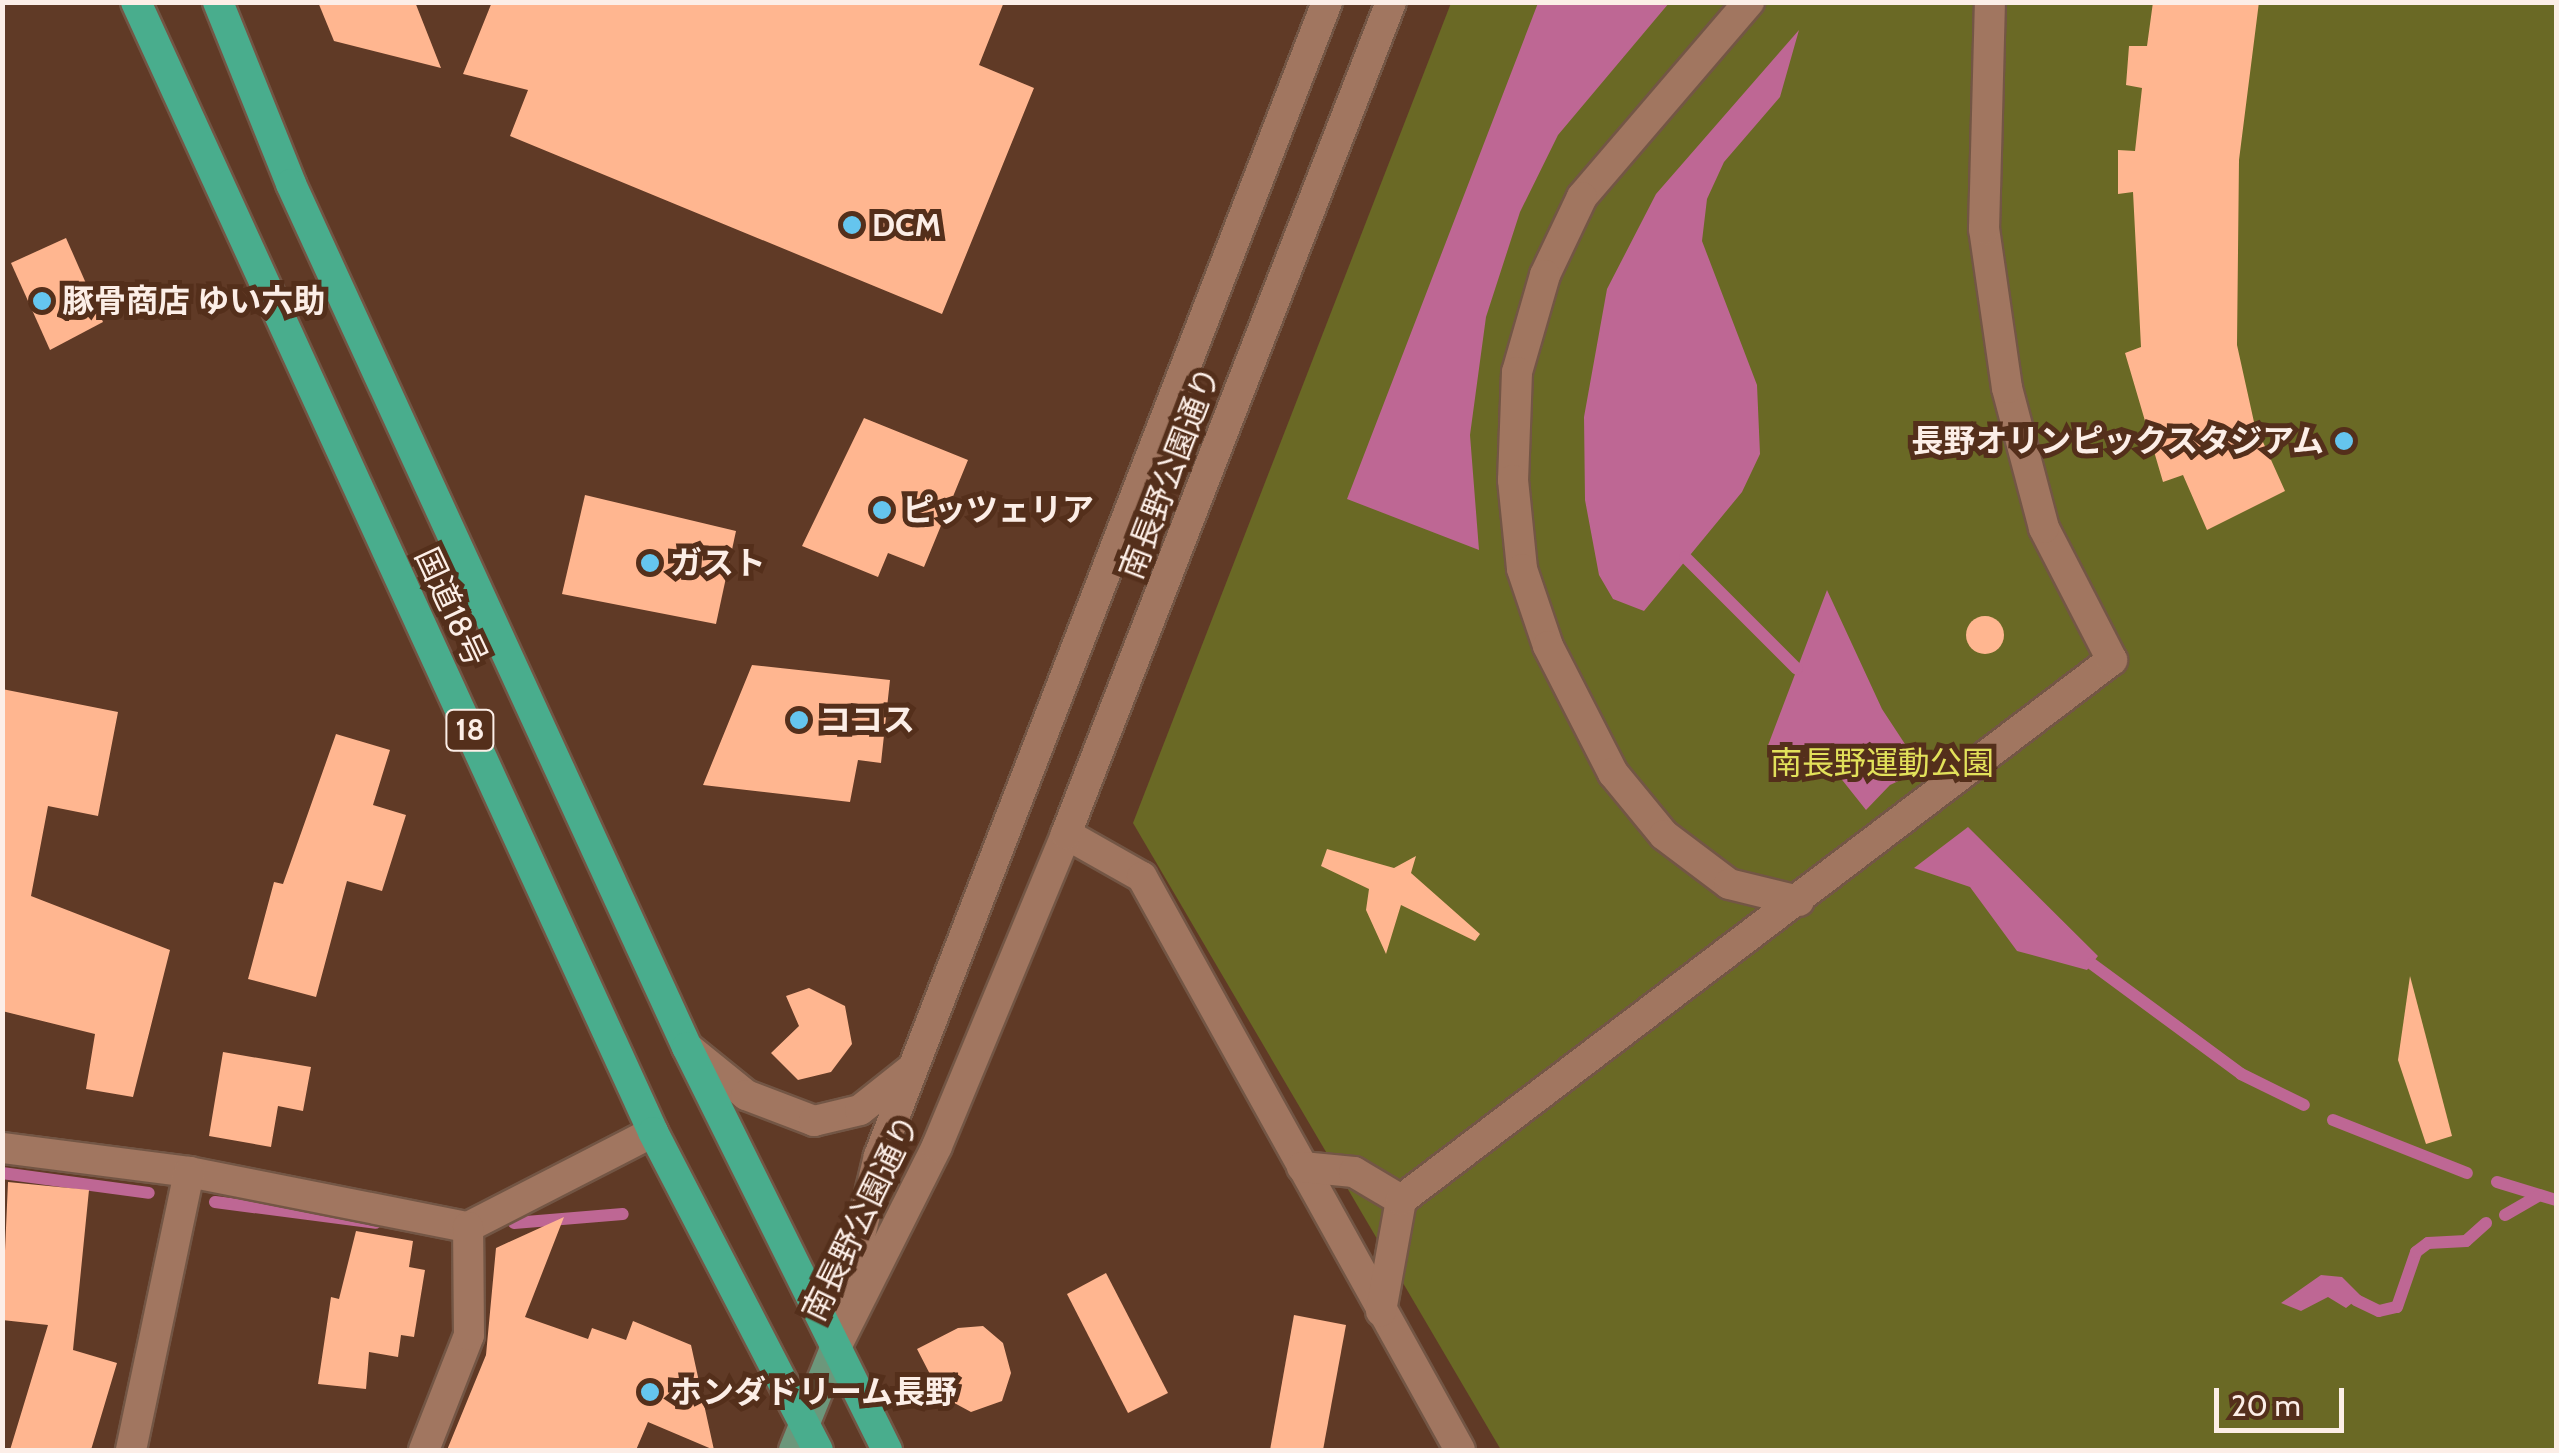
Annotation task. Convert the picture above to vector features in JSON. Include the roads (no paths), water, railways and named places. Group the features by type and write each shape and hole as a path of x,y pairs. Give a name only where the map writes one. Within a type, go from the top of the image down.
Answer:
{"highway":[{"name":"国道18号","path":"136,2 653,1132 818,1450"},
{"name":"国道18号","path":"218,2 291,184 687,1047 886,1450"}],"main road":[{"path":"794,1450 834,1351"}],"street":[{"name":"南長野公園通り","path":"834,1351 879,1156 1326,2"},
{"name":"南長野公園通り","path":"834,1351 937,1146 1066,834 1391,2"},
{"path":"1749,2 1582,196 1545,275 1517,372 1513,480 1522,570 1548,646 1613,773 1664,834 1729,884 1799,901"},
{"path":"1381,1311 1401,1200 2112,660 2044,528 2007,388 1984,230 1990,2"},
{"path":"1066,834 1142,877 1460,1450"},
{"path":"687,1047 746,1095 814,1122 860,1110 918,1062"},
{"path":"2,1148 189,1172 468,1228 653,1132"},
{"path":"1302,1167 1354,1172 1401,1200"},
{"path":"131,1450 189,1172"},
{"path":"424,1450 469,1334 468,1228"}],"waterway":[{"path":"1685,557 1797,669"},
{"path":"2092,964 2241,1074 2304,1105"},
{"path":"2333,1120 2467,1173"},
{"path":"2,1173 149,1193"},
{"path":"2497,1182 2556,1200"},
{"path":"2505,1215 2538,1196"},
{"path":"215,1202 376,1223"},
{"path":"514,1223 623,1214"},
{"path":"2356,1300 2379,1311 2397,1307 2416,1252 2428,1243 2466,1241 2486,1223"}],"place":[{"name":"DCM","path":"852,225"},
{"name":"豚骨商店 ゆい六助","path":"42,301"},
{"name":"長野オリンピックスタジアム","path":"2344,441"},
{"name":"ピッツェリア","path":"882,510"},
{"name":"ガスト","path":"650,563"},
{"name":"ココス","path":"799,720"},
{"name":"ホンダドリーム長野","path":"650,1392"}],"park label":[{"name":"南長野運動公園","path":"1882,763"}]}
